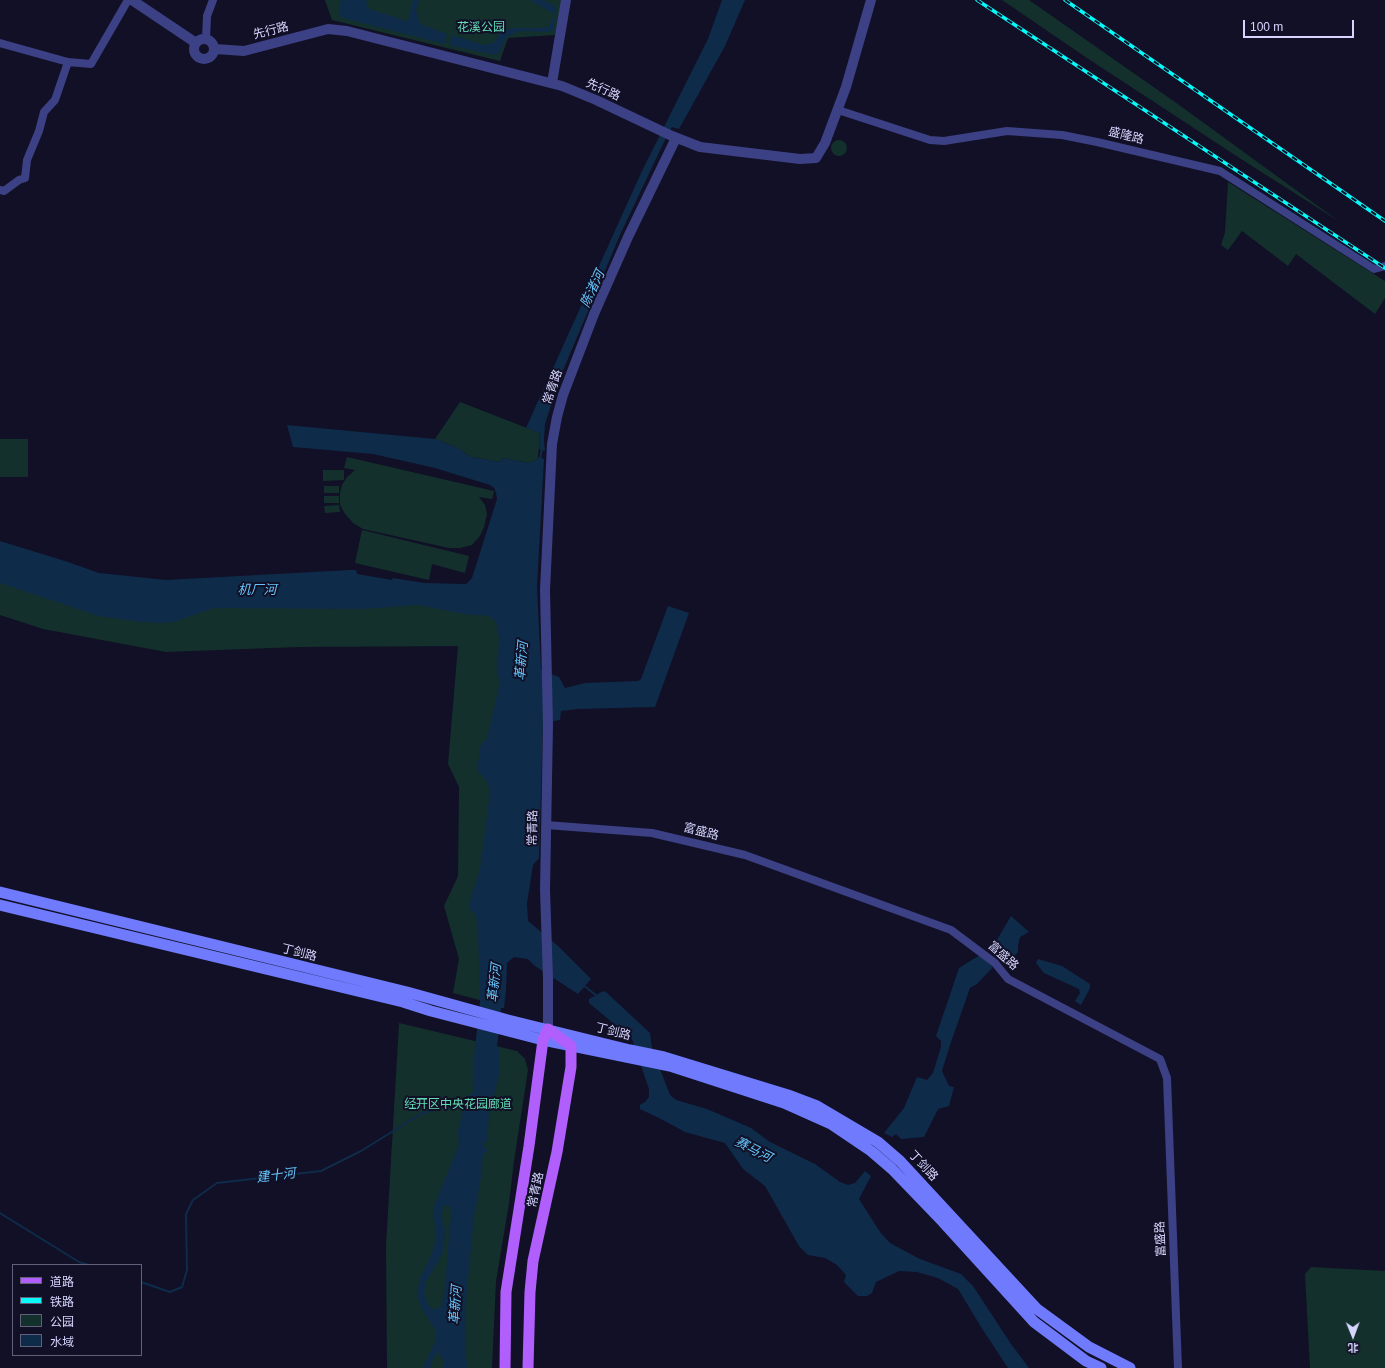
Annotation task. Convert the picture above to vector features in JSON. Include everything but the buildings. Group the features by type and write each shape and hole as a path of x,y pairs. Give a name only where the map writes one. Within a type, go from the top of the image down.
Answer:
{"main road":[{"name":"丁剑路","path":"0,892 407,992 474,1017"},
{"name":"丁剑路","path":"0,905 403,1002 474,1017 508,1026 543,1040 571,1046 631,1054 664,1056 788,1095 817,1106 878,1142 900,1161 1037,1309 1089,1347 1130,1368"},
{"name":"丁剑路","path":"508,1026 548,1029 631,1054 784,1103 831,1124 871,1151 892,1168 1034,1322 1086,1361 1101,1368"},
{"name":"常青路","path":"505,1368 506,1292 520,1209 543,1040 548,1029"},
{"path":"548,1029 571,1046"},
{"name":"常青路","path":"528,1368 533,1261 557,1152 571,1067 571,1046"}],"street":[{"path":"0,42 68,62 91,64 128,0"},
{"path":"132,0 201,41 212,42 215,48 214,53 207,59 198,57 194,50 201,41 207,16 213,0"},
{"path":"552,83 566,0"},
{"name":"先行路","path":"215,48 244,51 328,30 347,31 552,83 596,100 674,137 700,147 800,159 816,158 825,143 838,110 871,0"},
{"path":"0,190 4,191 19,180 25,178 27,160 40,131 44,112 55,100 68,62"},
{"name":"盛隆路","path":"838,110 930,140 944,141 1006,131 1062,135 1220,171 1374,269 1385,266"},
{"name":"常青路","path":"548,1029 545,890 548,667 545,590 549,481 552,444 563,395 594,314 674,137"},
{"name":"富盛路","path":"546,825 652,833 745,855 951,930 995,962 1008,979 1160,1059 1166,1078 1178,1368"}],"green space":[{"name":"花溪公园","path":"325,0 562,0 555,35 508,38 500,61 332,20"},
{"path":"1002,0 1029,0 1175,102 1340,222 1087,58"},
{"path":"836,140 842,140 847,145 845,154 842,156 836,156 831,151 831,145"},
{"path":"1228,182 1385,281 1385,298 1375,314 1296,254 1288,266 1242,231 1228,250 1221,245 1225,232"},
{"path":"460,402 540,433 538,457 535,461 529,463 502,458 501,462 471,457 456,447 435,439"},
{"path":"0,439 28,439 28,477 0,477"},
{"path":"347,457 494,491 492,499 479,497 485,505 487,514 480,536 472,545 460,548 449,548 363,529 353,523 345,514 340,505 342,485 347,477 355,470 344,468"},
{"path":"323,470 344,470 344,480 323,481"},
{"path":"324,486 339,486 339,493 324,493"},
{"path":"324,496 339,496 339,503 324,503"},
{"path":"339,505 340,512 325,513 324,506"},
{"path":"362,530 469,556 465,573 432,564 429,580 355,563"},
{"path":"0,571 357,598 504,607 491,1003 453,993 459,959 444,906 458,876 459,787 448,764 458,646 298,647 166,652 43,629 0,615"},
{"name":"经开区中央花园廊道","path":"399,1023 517,1051 525,1059 528,1070 496,1281 492,1368 387,1368 386,1246"},
{"path":"1311,1267 1385,1271 1385,1368 1310,1368 1305,1274"}],"water":[{"path":"341,0 367,0 366,3 369,9 407,21 410,18 413,0 419,0 416,11 420,24 447,34 445,44 343,18 340,15 339,7"},
{"path":"530,0 543,0 552,4 555,7 556,15"},
{"path":"722,0 745,0 725,46 679,129 672,127 664,142 620,235 559,380 545,424 545,451 539,449 540,433 526,428 641,173 708,39"},
{"path":"553,18 555,19 553,30 546,32 523,31 514,33 505,38 499,53 495,55 449,45 452,35 483,45 496,41 498,34 511,28 544,28 549,26"},
{"path":"287,425 435,439 456,447 471,457 501,462 502,458 529,463 535,461 538,457 544,459 537,587 541,670 559,677 565,688 585,683 638,681 641,679 668,606 689,613 655,707 578,709 561,711 560,720 543,723 539,858 533,865 527,903 528,921 558,946 591,979 578,994 535,966 528,959 514,957 507,963 504,1008 501,1008 497,1047 500,1049 500,1071 489,1114 487,1142 484,1142 483,1147 487,1148 487,1152 483,1155 471,1247 466,1300 465,1353 468,1368 444,1368 443,1360 439,1352 434,1357 430,1368 423,1368 436,1340 436,1330 421,1307 417,1293 420,1278 430,1258 435,1243 436,1229 433,1215 434,1206 459,1145 458,1132 465,1100 473,1092 474,1057 480,1001 476,915 470,910 469,904 480,869 490,793 488,784 477,770 481,744 487,739 500,682 497,675 499,637 497,624 489,616 464,614 418,605 362,609 214,608 176,621 163,623 141,622 99,616 0,583 0,541 99,573 166,580 350,570 356,570 357,574 392,580 393,578 424,583 466,584 472,578 497,499 494,488 490,485 435,468 373,454 293,447","holes":["450,1205 451,1214 444,1296 440,1308 433,1309 428,1305 424,1293 426,1281 439,1260 444,1248 445,1230 441,1214 444,1206"]},
{"path":"1011,916 1029,932 1020,937 1018,952 1014,957 1011,953 1006,955 1002,947 995,943"},
{"path":"980,955 993,967 977,984 970,988 950,1045 942,1071 949,1086 954,1087 949,1106 938,1109 924,1137 901,1139 896,1134 892,1137 884,1133 904,1108 917,1077 927,1080 933,1073 941,1047 941,1041 936,1036 959,968"},
{"path":"1038,959 1062,966 1090,984 1090,988 1081,1005 1075,1001 1080,993 1079,989 1044,973 1036,963"},
{"path":"603,991 606,992 650,1033 652,1048 670,1095 676,1100 707,1109 751,1128 770,1142 815,1164 840,1182 848,1185 855,1183 865,1171 871,1176 859,1199 880,1232 890,1243 920,1259 961,1274 973,1286 1011,1344 1029,1368 1008,1368 958,1289 938,1278 917,1272 899,1271 876,1282 872,1293 867,1296 858,1296 844,1282 846,1275 837,1265 825,1258 808,1255 799,1246 765,1186 743,1169 725,1143 685,1132 640,1109 640,1105 649,1097 649,1089 632,1039 589,1003 589,999"}],"waterway":[{"name":"陈渚河","path":"540,460 542,448"},
{"name":"赛马河","path":"583,985 597,996"},
{"name":"建十河","path":"142,1282 170,1292 182,1287 187,1270 186,1214 193,1200 217,1183 321,1171 361,1151 419,1115 440,1107 466,1108"},
{"name":"建十河","path":"0,1213 79,1262 86,1264"}],"railway":[{"path":"977,0 1385,268"},
{"path":"1065,0 1385,221"}],"water label":[{"name":"机厂河","path":"257,590"},
{"name":"革新河","path":"522,661"},
{"name":"革新河","path":"495,983"},
{"name":"革新河","path":"456,1305"}]}
